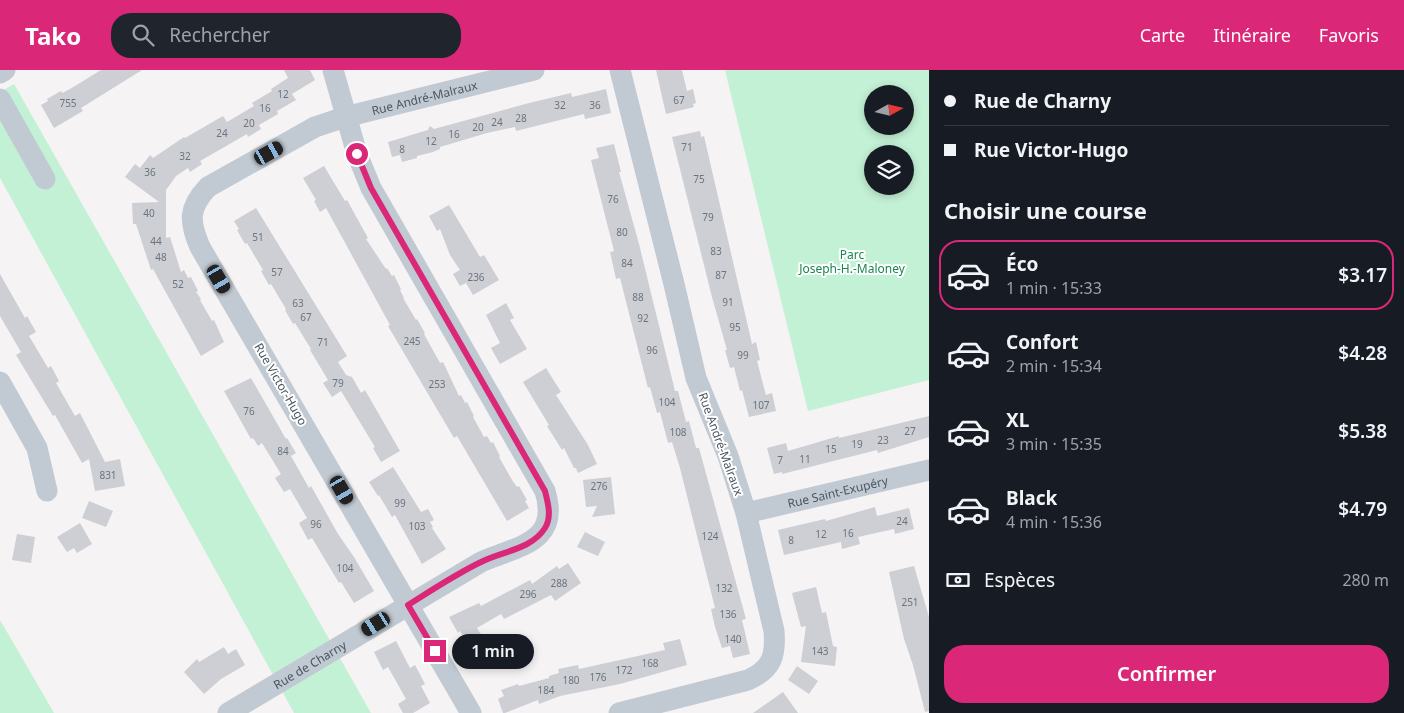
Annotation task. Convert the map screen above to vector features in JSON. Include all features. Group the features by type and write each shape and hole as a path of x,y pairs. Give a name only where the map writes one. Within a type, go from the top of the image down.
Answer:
{"street":[{"path":"0,73 5,70"},
{"name":"Rue de Charny","path":"228,713 481,562 527,544 538,537 549,517 549,504 545,491 371,188 345,118 333,70"},
{"name":"Rue André-Malraux","path":"345,118 534,70"},
{"name":"Rue André-Malraux","path":"619,713 748,680 765,670 770,663 774,642 774,631 746,513 728,456 696,378 620,70"},
{"path":"0,99 45,179"},
{"name":"Rue Victor-Hugo","path":"345,118 315,127 208,187 198,197 192,209 194,233 200,247 471,713"},
{"path":"0,382 37,448 47,491"},
{"name":"Rue Saint-Exupéry","path":"746,513 929,473"}],"green space":[{"name":"Parc Joseph-H.-Maloney","path":"725,70 929,70 929,380 808,411"},
{"path":"14,84 371,713 294,713 0,178 0,92"},
{"path":"0,620 54,713 0,713"}],"building":[{"path":"101,70 142,70 81,108 83,111 54,128 41,105 48,101 47,99 61,91 62,93 70,89"},
{"path":"284,70 310,70 315,80 292,94 296,100 277,111 278,114 259,125 261,129 248,137 247,134 200,161 202,164 190,172 188,168 176,176 166,190 166,238 170,237 181,272 184,270 188,278 191,277 200,300 212,321 214,320 224,342 201,356 153,269 151,270 136,224 133,224 132,203 159,202 125,177 135,164 140,168 150,155 153,158 184,137 223,116 227,122 254,106 252,103 272,91 271,89 288,78"},
{"path":"656,70 682,70 687,91 693,89 696,103 693,104 694,107 666,114"},
{"path":"606,89 611,113 585,119 584,114 516,131 515,127 487,133 440,147 440,149 433,152 402,162 400,155 392,157 388,142 428,130 430,126 434,129 571,93 572,97"},
{"path":"700,131 701,137 704,136 752,344 756,342 760,360 757,361 766,395 772,393 776,411 749,417 734,367 730,368 725,350 727,350 672,137"},
{"path":"614,144 621,172 619,172 639,244 675,391 678,391 686,422 689,421 696,448 699,448 746,619 742,620 750,654 733,658 730,646 722,648 711,609 715,608 680,468 672,442 668,443 660,412 657,413 650,387 648,388 620,278 616,279 610,252 614,251 591,160 599,158 596,148"},
{"path":"324,166 345,201 347,200 368,238 366,239 386,269 392,276 394,275 403,298 425,333 440,363 443,362 459,396 461,395 465,403 467,402 484,437 487,436 491,443 493,442 512,480 517,487 519,486 527,500 525,501 529,508 507,521 457,436 454,438 388,326 390,325 326,208 320,212 314,201 316,200 303,178"},
{"path":"449,205 480,257 484,255 499,280 473,295 466,283 460,286 453,274 460,270 450,255 440,229 437,231 429,216"},
{"path":"256,208 347,356 338,362 346,375 352,377 361,393 365,390 400,451 381,462 373,448 375,447 341,391 332,397 323,383 328,380 311,349 295,323 293,324 271,284 269,285 261,271 263,270 247,243 245,244 237,230 239,229 234,221"},
{"path":"0,274 25,318 27,316 36,332 29,336 48,368 51,366 59,381 56,383 75,416 80,413 105,462 120,459 125,486 95,491 89,459 82,463 55,415 53,416 16,355 21,352 0,316"},
{"path":"506,303 514,318 510,320 527,349 500,364 491,348 500,343 486,315"},
{"path":"546,368 561,392 556,395 588,445 597,464 578,473 564,448 562,450 547,426 549,425 523,382"},
{"path":"251,378 296,453 291,456 309,488 311,486 338,534 374,591 354,603 341,582 339,583 312,538 308,540 299,523 307,518 290,489 284,492 275,478 281,474 262,443 258,446 253,438 251,439 224,391"},
{"path":"929,416 929,437 878,453 877,450 782,474 782,472 774,474 767,448 786,443 788,451 839,436 839,438"},
{"path":"393,467 421,512 428,509 434,520 430,522 432,528 446,549 422,564 395,515 392,517 369,482"},
{"path":"611,477 615,514 592,517 597,506 586,507 583,480"},
{"path":"89,501 113,511 106,527 82,518"},
{"path":"875,507 877,516 909,508 914,529 895,534 894,529 858,537 860,544 842,549 841,542 784,555 778,530 825,519 826,521"},
{"path":"80,523 92,544 77,553 74,548 67,552 57,537"},
{"path":"585,532 605,542 598,556 577,547"},
{"path":"17,534 35,537 31,563 12,560"},
{"path":"568,563 581,583 555,601 551,595 504,619 501,614 477,628 484,639 470,647 460,631 458,633 449,617 479,603 481,606 530,580 532,584 557,566 559,569"},
{"path":"914,566 929,617 929,711 925,712 904,639 889,572"},
{"path":"816,587 822,613 826,612 833,646 837,647 835,666 801,662 806,626 801,627 792,593"},
{"path":"680,639 687,665 620,684 560,696 539,704 538,700 503,713 498,699 504,696 501,690 518,684 519,686 549,678 549,676 559,673 558,669 578,665 579,669 665,650 663,643"},
{"path":"396,641 410,668 415,665 425,684 421,686 430,703 413,713 403,713 398,704 406,699 388,667 383,670 374,652"},
{"path":"224,647 228,654 236,649 245,665 221,679 204,694 184,672 197,659 199,662"},
{"path":"797,666 818,681 809,694 788,680"},
{"path":"783,692 798,713 753,713"}],"route":[{"path":"357,154 371,188 545,491 549,504 549,517 538,537 527,544 481,562 408,605 435,651"}]}
